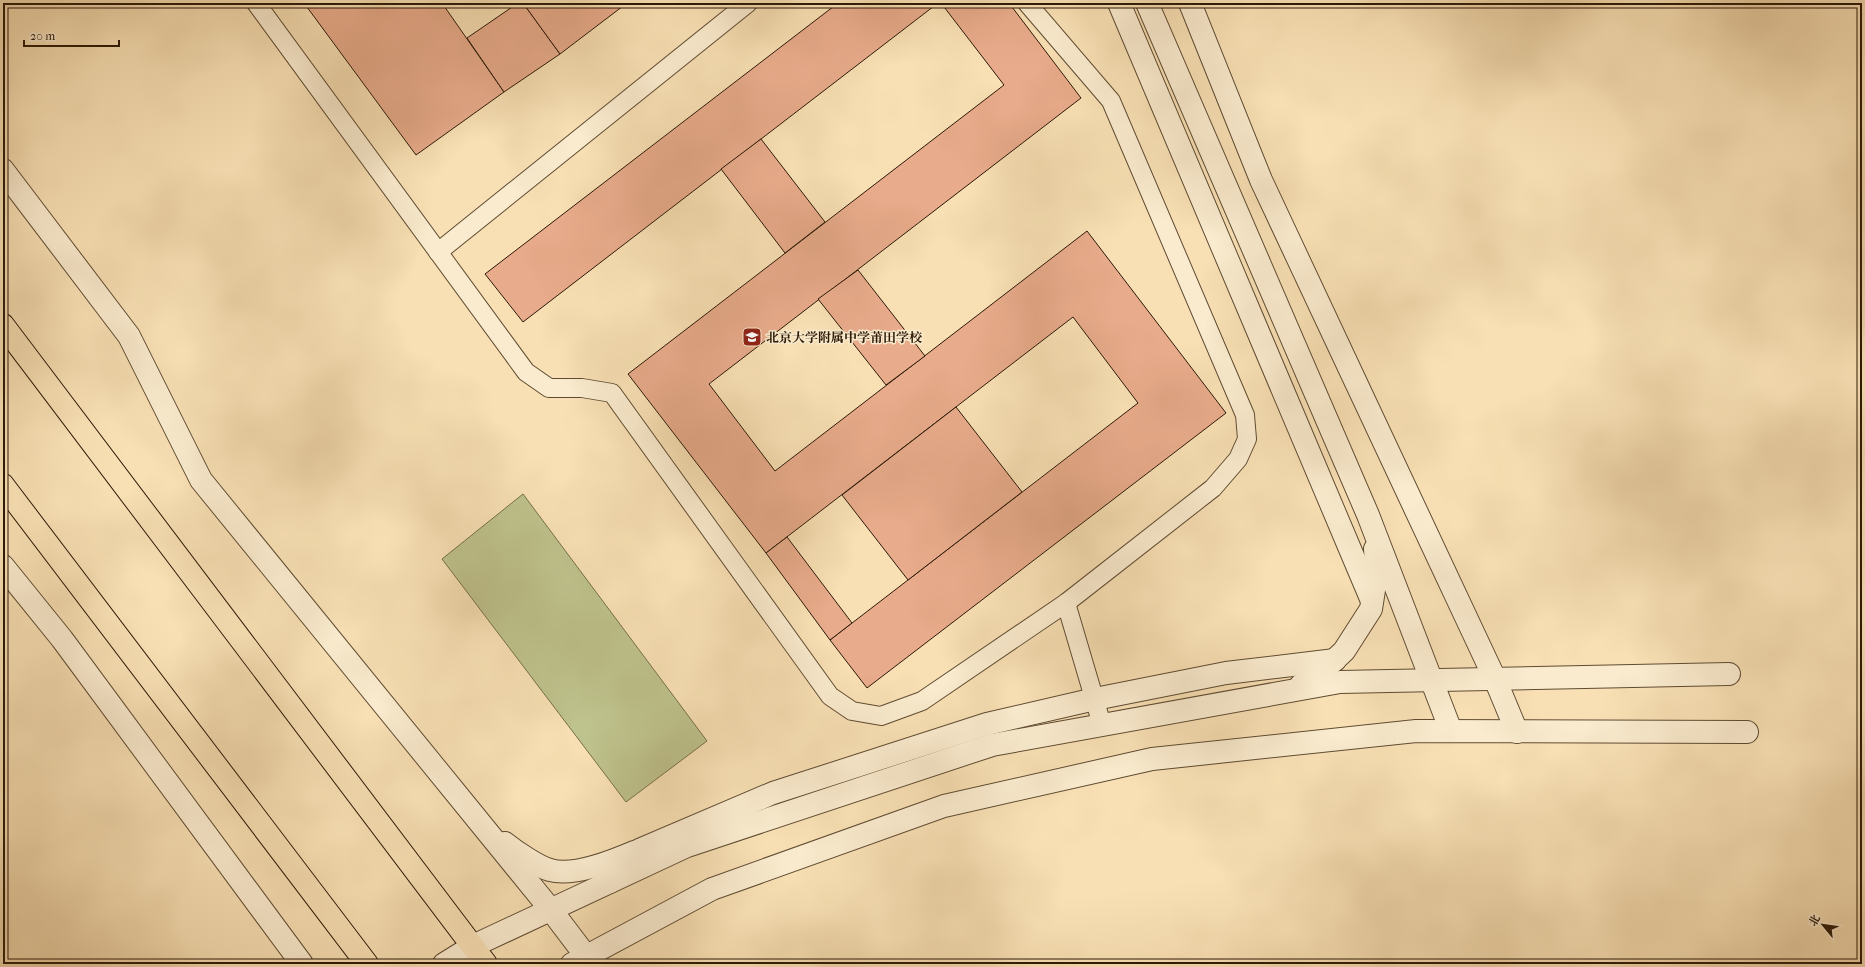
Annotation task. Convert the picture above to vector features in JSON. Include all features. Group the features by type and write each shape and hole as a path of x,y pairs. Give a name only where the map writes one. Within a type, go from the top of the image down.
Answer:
{"main road":[{"path":"3,325 486,964"},
{"path":"3,485 10,499 367,964"}],"street":[{"path":"1119,3 1372,601"},
{"path":"1147,3 1373,528 1451,732"},
{"path":"1190,3 1261,180 1495,679 1517,732"},
{"path":"3,170 130,336 201,480 551,910 584,961 712,890 944,806 1152,759 1409,732 1747,732"},
{"path":"1283,692 1314,679 1344,652 1372,609 1377,571 1373,528"},
{"path":"3,566 62,639 302,964"},
{"path":"480,822 516,852 550,870 570,870 604,864 773,793 987,724 1095,699 1226,673 1335,660"},
{"path":"444,964 473,946 687,846 992,744 1340,682 1729,674"},
{"path":"610,882 639,850"}],"lane":[{"path":"256,3 526,372 549,388 582,388 612,393 830,696 852,711 881,716 922,701 1066,603 1213,488 1238,459 1247,439 1245,415 1111,101 1027,3"},
{"path":"438,252 748,3"},
{"path":"1066,603 1102,725"}],"green space":[{"path":"523,494 707,741 626,802 442,559"}],"building":[{"path":"304,3 442,3 504,92 416,155"},
{"path":"518,3 523,3 560,54 504,92 467,38"},
{"path":"523,3 627,3 560,54"},
{"path":"838,3 938,3 523,322 485,274"},
{"path":"941,3 1009,3 1081,98 709,384 775,471 1087,231 1226,413 867,688 830,640 1138,403 1073,317 766,553 628,374 1004,85"},
{"path":"761,139 825,222 785,253 721,169"},
{"path":"858,270 925,356 886,385 818,299"},
{"path":"956,407 1022,492 908,580 842,495"},
{"path":"787,537 852,623 830,640 766,553"}],"place":[{"name":"北京大学附属中学莆田学校","path":"752,337"}]}
